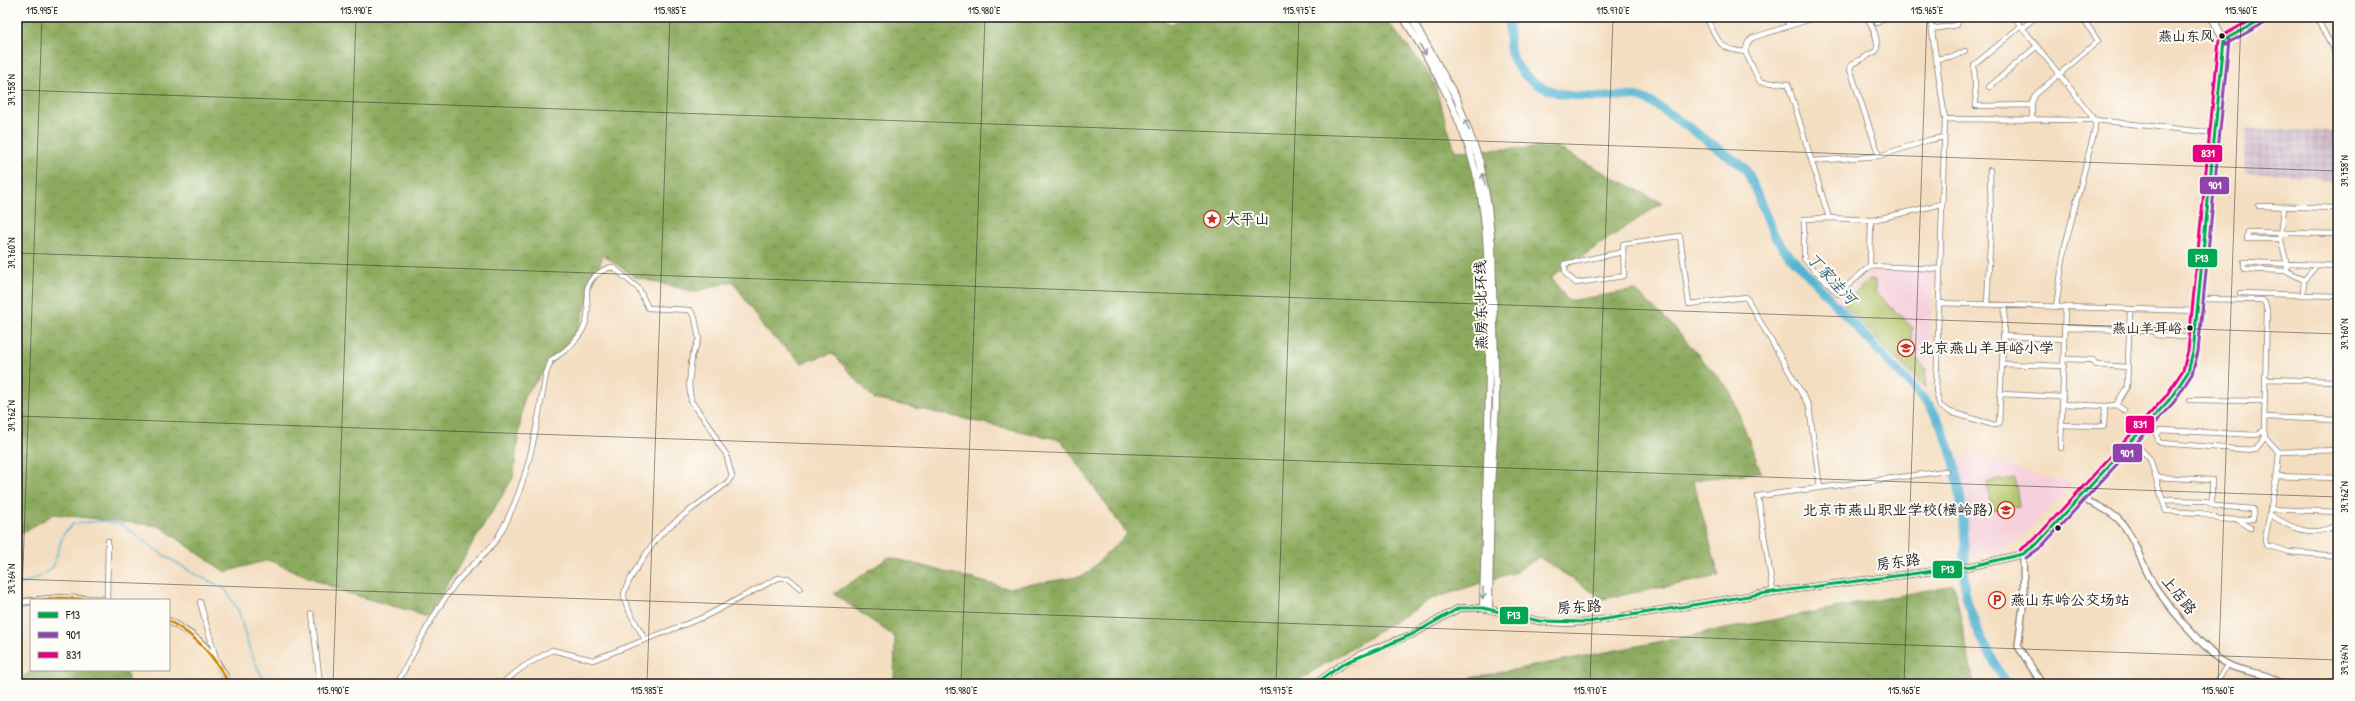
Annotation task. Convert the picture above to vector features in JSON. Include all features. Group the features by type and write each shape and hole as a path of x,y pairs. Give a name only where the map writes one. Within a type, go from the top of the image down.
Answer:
{"main road":[{"name":"燕房东北环线","path":"1403,17 1442,83 1477,162"},
{"name":"燕房东北环线","path":"1411,17 1457,99 1477,162 1483,206 1488,296 1490,403 1486,608"},
{"path":"2212,17 2224,40 2266,17"},
{"name":"房东路","path":"1315,684 1343,664 1367,652 1413,634 1451,612 1465,607 1486,608 1540,621 1563,623 1588,622 1774,592 1972,566 2023,554 2037,544 2132,440 2176,391 2188,372 2193,352 2198,311 2224,40"}],"street":[{"path":"1706,17 1719,42 1728,50 1745,52"},
{"path":"1783,17 1789,24"},
{"path":"1817,17 1789,24 1752,38 1748,42 1745,52 1760,82 1788,84 1813,161 1829,218"},
{"path":"1867,17 1875,36 1877,48 1852,64 1850,69 1878,156"},
{"path":"1877,23 1886,17"},
{"path":"1930,17 1945,119 1936,391 1940,406 1950,412 1969,418 2000,424 2005,305"},
{"path":"1932,29 1957,25 1959,17"},
{"path":"2014,17 2095,120 2095,130 2065,246 2056,306"},
{"path":"2032,105 1976,106 1974,65 2035,17"},
{"path":"2032,120 2032,105 2035,95 2098,40 2082,17"},
{"path":"2316,17 2338,58"},
{"path":"1989,87 2037,46"},
{"path":"1936,59 1955,56 1965,52"},
{"path":"1945,119 2095,120 2215,133"},
{"path":"1813,161 1878,156 1929,140 1944,137"},
{"path":"1987,304 1990,170"},
{"path":"1940,270 1870,266 1838,294 1804,259 1804,219 1829,218 1871,220 1942,204"},
{"path":"2259,206 2338,208"},
{"path":"2284,207 2281,239 2283,254 2287,264 2287,271"},
{"path":"1870,266 1871,220"},
{"path":"2281,239 2248,239 2248,232 2338,234"},
{"path":"1623,252 1564,264 1566,274 1576,283 1624,276 1623,244 1680,236 1689,304 1746,297 1809,406 1820,488"},
{"path":"2304,280 2287,271 2244,269 2244,262 2338,266"},
{"path":"2303,294 2304,280 2317,265"},
{"path":"397,684 438,610 454,585 468,568 498,538 528,469 546,374 551,360 564,353 586,322 588,314 587,285 591,279 605,268 613,267 639,289 648,308 690,310 693,314 699,340 692,356 690,377 691,401 714,431 718,443 726,454 732,470 732,476 727,483 662,533 635,570 625,587 624,596 626,604 646,640"},
{"path":"2240,293 2338,296"},
{"path":"2199,299 2262,300 2265,303 2267,310 2264,430 2265,437 2279,452 2277,476 2265,539 2268,547 2289,552 2338,556"},
{"path":"1939,303 2198,311"},
{"path":"2061,448 2065,307"},
{"path":"2116,405 2127,387 2130,309"},
{"path":"2065,328 2154,331 2156,335 2184,337"},
{"path":"2003,336 2064,339"},
{"path":"2064,359 2093,360 2096,365 2128,367"},
{"path":"2002,364 2064,366"},
{"path":"2266,379 2338,381"},
{"path":"2001,394 2063,397"},
{"path":"2190,400 2265,401"},
{"path":"2063,404 2105,406 2116,405 2124,410"},
{"path":"2062,425 2104,426 2105,406"},
{"path":"2265,417 2338,420"},
{"path":"2264,430 2257,435 2160,430 2157,435 2158,441 2161,443 2208,446 2216,449 2256,450 2265,437"},
{"path":"2132,440 2150,459 2166,511 2200,513 2218,519 2253,520 2253,509 2212,504 2206,501 2163,500"},
{"path":"2279,452 2338,450"},
{"path":"1774,592 1758,496 1946,471"},
{"path":"2277,476 2338,478"},
{"path":"2156,477 2212,480 2212,504"},
{"name":"上店路","path":"2079,498 2102,507 2117,518 2128,533 2157,591 2212,653 2227,666 2236,670 2274,678 2282,684"},
{"path":"2270,511 2338,512"},
{"path":"2270,511 2292,528 2310,532 2322,530 2338,524"},
{"path":"2238,520 2251,528"},
{"path":"107,599 108,541"},
{"path":"2023,554 2024,598 2018,646 2042,684"},
{"path":"501,684 523,666 552,650 593,660 704,617 778,578 788,578 800,588"},
{"path":"49,599 83,599"},
{"path":"17,603 30,601"},
{"path":"200,602 216,658 229,684"},
{"path":"312,614 320,684"},
{"path":"170,622 205,645 216,658"},
{"path":"2214,684 2227,666"}],"shaded area":[{"path":"2246,129 2338,131 2338,185 2310,176 2245,172"},
{"name":"北京燕山羊耳峪小学","path":"1872,270 1933,272 1927,394 1839,302"},
{"name":"北京市燕山职业学校(横岭路)","path":"1984,457 2052,480 2063,480 2072,485 2024,536 2007,546 1970,554 1958,459"}],"green space":[{"path":"17,17 1157,17 1171,24 1185,17 1384,17 1432,77 1455,151 1556,147 1662,203 1551,277 1568,301 1635,290 1673,326 1730,391 1761,472 1693,480 1719,576 1603,599 1539,557 1515,572 1432,599 1292,684 894,684 895,637 834,594 889,557 1007,588 1084,576 1127,534 1061,440 874,399 832,353 802,363 765,330 733,281 695,292 635,277 603,255 577,332 524,396 513,478 428,616 347,593 268,560 225,572 159,526 54,514 17,536"},
{"path":"1868,280 1875,281 1875,292 1914,329 1911,330 1911,342 1908,347 1926,369 1925,388 1844,305"},
{"path":"2015,478 2019,507 1991,510 1987,482"},
{"path":"1954,585 1974,684 1444,684 1445,683"},
{"path":"32,671 126,671 129,684 17,684 17,681"}],"waterway":[{"name":"丁家洼河","path":"1509,17 1509,40 1511,53 1517,65 1525,75 1535,83 1546,89 1571,96 1625,96 1642,98 1652,102 1745,168 1775,237 1783,248 1929,405 1946,437 1956,472 1964,527 1964,584 1969,608 1983,642 2007,684"},
{"path":"17,586 39,577 53,567 63,535 73,524 101,521 121,524 159,552 193,573 225,589 239,612 249,648 261,675 269,684"}],"transit line":[{"name":"831","path":"2222,36 2256,17"},
{"name":"F13","path":"2224,40 2266,17"},
{"name":"901","path":"2226,44 2268,21"},
{"name":"831","path":"2020,550 2034,540 2166,396 2183,370 2188,351 2219,40"},
{"name":"F13","path":"1315,684 1343,664 1413,634 1459,608 1483,608 1539,621 1588,622 1773,592 1972,566 2023,554 2037,544 2170,399 2188,372 2193,352 2224,40"},
{"name":"901","path":"2026,558 2041,547 2174,402 2192,374 2198,352 2229,40"},
{"path":"49,599 83,599"},
{"path":"170,622 196,640 204,648 217,664 229,684"}],"place":[{"name":"燕山东风","path":"2222,36"},
{"name":"大平山","path":"1212,219"},
{"name":"燕山羊耳峪","path":"2190,328"},
{"name":"北京燕山羊耳峪小学","path":"1906,348"},
{"name":"北京市燕山职业学校(横岭路)","path":"2006,510"},
{"name":"燕山东岭公交场站","path":"1997,600"}]}
